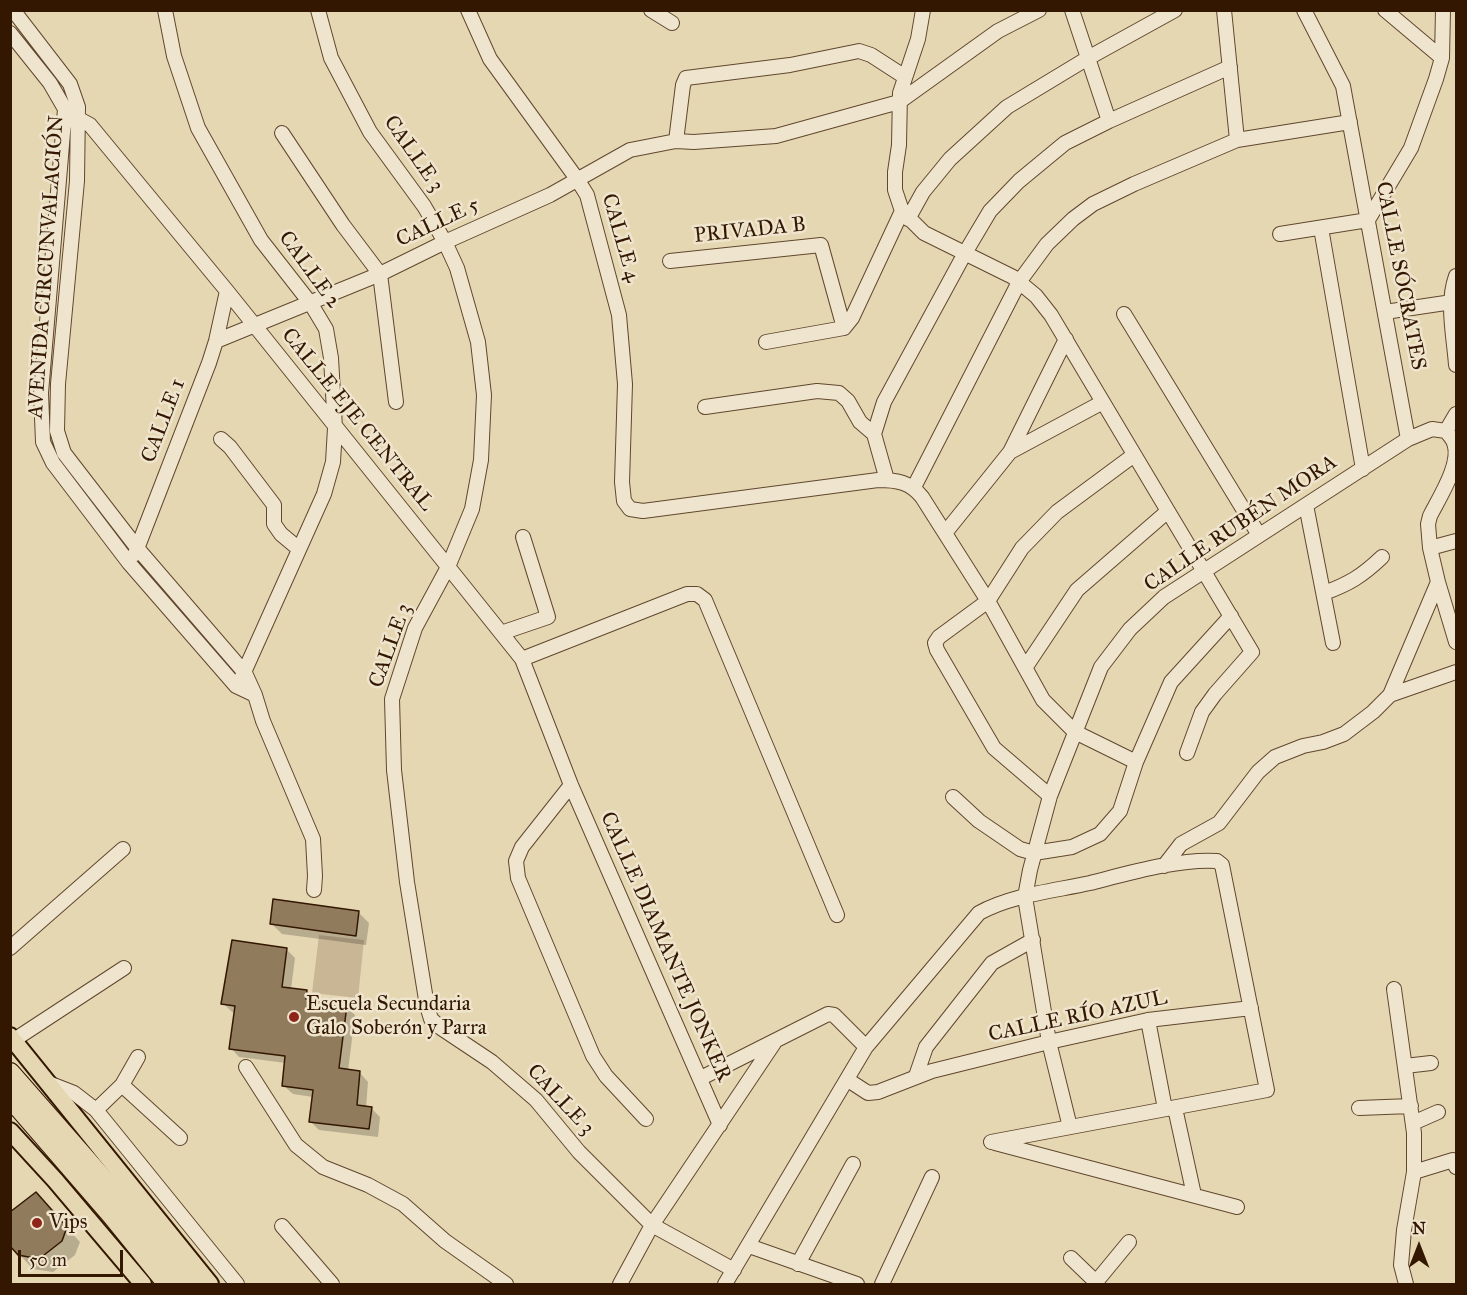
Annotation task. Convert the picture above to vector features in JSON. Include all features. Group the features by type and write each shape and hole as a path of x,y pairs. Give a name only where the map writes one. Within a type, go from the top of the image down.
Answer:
{"highway":[{"path":"10,1073 191,1284"},
{"path":"10,1097 168,1284"}],"main road":[{"path":"12,1038 210,1284"},
{"path":"10,1131 55,1180 143,1284"}],"street":[{"name":"AVENIDA CIRCUNVALACIÓN","path":"13,10 70,84 77,182 58,384 57,431 64,453 138,549 245,673 313,839 314,890"},
{"name":"CALLE 2","path":"165,10 174,56 198,128 261,240 311,304 326,329 331,358 335,428 333,462 324,494 245,673 236,686"},
{"name":"CALLE 3","path":"318,10 331,58 370,132 424,206 457,268 478,342 484,395 481,460 472,508 448,567 415,628 392,699 394,770 404,860 431,1019 492,1062 536,1100 579,1152 652,1225 734,1270"},
{"name":"CALLE 4","path":"468,10 490,59 578,179 587,195 619,315 625,384 622,482 624,501 630,509 643,511 887,480"},
{"path":"651,10 672,23"},
{"path":"923,10 918,39 899,102 899,145 895,190 905,215 924,233 1019,282 1036,296 1066,339 1252,652 1202,712 1187,753"},
{"path":"899,102 998,31 1039,10"},
{"path":"1072,10 1109,121"},
{"path":"766,342 844,328 852,318 905,215 950,159 1007,107 1088,58 1175,10"},
{"path":"1224,10 1237,140"},
{"name":"CALLE SÓCRATES","path":"1304,10 1343,86 1408,439"},
{"path":"1385,10 1442,58"},
{"path":"1280,234 1368,220 1411,148 1436,79 1442,58 1443,10"},
{"name":"AVENIDA CIRCUNVALACIÓN","path":"10,33 72,114 41,393 43,442 53,463 129,563 236,686 255,695"},
{"path":"676,141 683,85 686,78 790,65 859,51 871,55 905,77"},
{"path":"873,434 884,402 965,253 990,211 1018,182 1065,143 1230,67"},
{"name":"CALLE 5","path":"216,341 380,274 550,195 630,150 676,141 776,136 899,102"},
{"name":"CALLE EJE CENTRAL","path":"72,114 90,125 227,291 522,659 571,785"},
{"path":"914,488 1019,282 1047,244 1073,219 1093,204 1134,184 1237,140 1350,122"},
{"path":"282,133 343,225 380,274 396,402"},
{"path":"1321,228 1363,469"},
{"name":"PRIVADA B","path":"670,261 821,245 844,328"},
{"path":"1456,276 1452,290 1456,365"},
{"name":"CALLE 1","path":"129,563 138,549 216,341 227,291"},
{"path":"1385,312 1452,302"},
{"path":"1124,314 1260,535"},
{"path":"945,533 1010,452 1066,339"},
{"path":"705,407 817,391 839,393 848,401 860,422 873,434 887,480 904,482 914,488 945,533 988,601 1043,700 1075,732 1136,762"},
{"path":"1010,452 1103,402"},
{"path":"1456,414 1446,430 1454,443 1456,456 1452,472 1428,524 1430,548 1438,582 1456,642"},
{"name":"CALLE RUBÉN MORA","path":"1025,897 1034,853 1050,796 1075,732 1101,667 1130,629 1164,597 1408,439 1432,429 1446,430"},
{"path":"221,439 230,447 274,505 274,524 281,534 299,549"},
{"path":"1050,796 994,748 935,643 939,637 988,601 1022,548 1056,512 1134,455"},
{"path":"1306,505 1334,643"},
{"path":"1025,668 1077,590 1168,511"},
{"path":"501,633 548,617 523,537"},
{"path":"1430,548 1456,542"},
{"path":"1324,593 1346,586 1363,575 1382,557"},
{"path":"1164,866 1181,844 1219,823 1258,772 1275,757 1344,734 1390,695 1438,582"},
{"path":"522,659 687,594 697,594 705,600 837,915"},
{"path":"953,797 979,821 1020,849 1034,853 1072,847 1100,834 1120,811 1136,762 1171,682 1231,616"},
{"path":"1390,695 1456,672"},
{"path":"571,785 522,847 516,861 518,878 593,1056 606,1076 646,1119"},
{"name":"CALLE DIAMANTE JONKER","path":"571,785 720,1125"},
{"path":"10,948 123,849"},
{"path":"725,1284 866,1047 979,913 990,907 1025,897 1164,866 1210,860 1222,865 1267,1090 991,1142 1237,1207"},
{"path":"1025,897 1049,1042 1070,1128"},
{"path":"916,1076 926,1047 992,963 1033,940"},
{"path":"12,1038 124,968"},
{"path":"1394,989 1413,1123 1414,1172 1404,1230 1401,1265 1406,1284"},
{"name":"CALLE RÍO AZUL","path":"848,1080 868,1093 878,1092 916,1076 1049,1042 1148,1020 1251,1008"},
{"path":"701,1078 828,1014 834,1015 866,1047"},
{"path":"1148,1020 1194,1195"},
{"path":"620,1284 652,1225 774,1043"},
{"path":"96,1110 122,1085 138,1057"},
{"path":"1405,1066 1431,1063"},
{"path":"246,1067 296,1145 322,1167 368,1185 403,1204 445,1241 506,1284"},
{"path":"51,1084 75,1093 96,1110 237,1284"},
{"path":"122,1085 180,1138"},
{"path":"1359,1108 1411,1106"},
{"path":"1413,1123 1438,1112"},
{"path":"1414,1172 1455,1163"},
{"path":"798,1264 853,1164"},
{"path":"882,1284 932,1177"},
{"path":"282,1226 332,1284"},
{"path":"1071,1258 1097,1283 1129,1242"},
{"path":"749,1246 857,1284"}],"shaded area":[{"path":"319,935 364,940 358,998 312,993"}],"building":[{"path":"273,899 359,911 356,936 270,924"},
{"path":"232,940 287,948 282,987 307,990 306,999 347,1005 339,1068 360,1071 357,1105 372,1107 369,1129 309,1122 313,1090 282,1086 285,1056 229,1049 235,1006 221,1004"},
{"name":"Vips","path":"36,1192 67,1227 62,1241 39,1259 18,1255 10,1246 10,1212"}],"place":[{"name":"Escuela Secundaria Galo Soberón y Parra","path":"294,1017"},
{"name":"Vips","path":"37,1223"}]}
